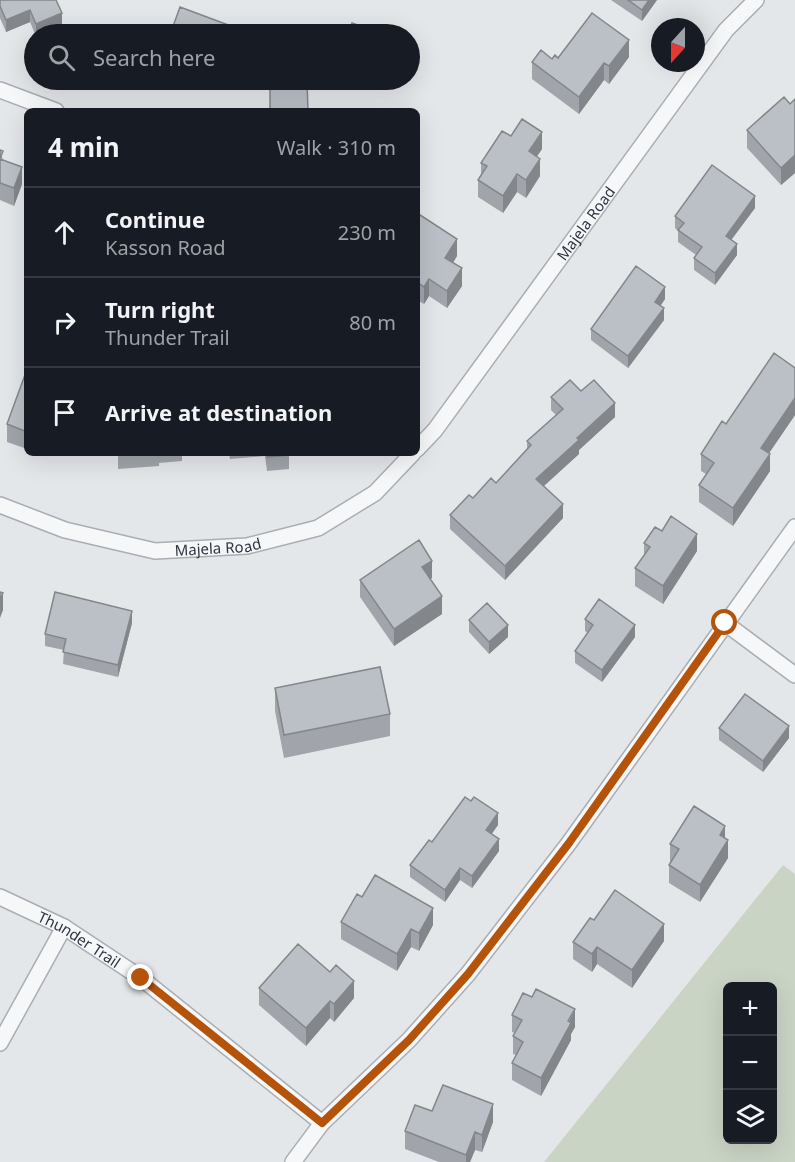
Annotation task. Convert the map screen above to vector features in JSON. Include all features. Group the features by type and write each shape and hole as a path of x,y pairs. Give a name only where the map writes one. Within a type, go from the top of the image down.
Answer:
{"street":[{"name":"Majela Road","path":"420,446 435,429 726,30 756,0"},
{"path":"0,90 48,108"},
{"name":"Majela Road","path":"0,505 65,530 154,551 247,546 318,528 375,493 410,456"},
{"path":"293,1162 322,1123 409,1040 468,974 569,843 795,527"},
{"path":"725,623 795,675"},
{"name":"Thunder Trail","path":"0,897 64,927 141,978 322,1123"},
{"path":"0,1043 64,927"}],"green space":[{"path":"783,865 795,874 795,1162 544,1162"}],"building":[{"path":"0,0 56,0 62,13 36,24 30,10 6,20"},
{"path":"628,0 649,0 642,10"},
{"path":"180,7 226,24 174,24"},
{"path":"592,13 629,40 609,66 604,63 579,97 532,62 541,50 552,59 555,55 558,58"},
{"path":"270,90 307,90 308,108 270,108"},
{"path":"784,97 790,104 795,99 795,155 781,168 747,130"},
{"path":"522,119 542,132 529,151 540,159 526,180 517,174 503,196 478,180 487,166 481,163 502,131 511,136"},
{"path":"0,159 22,167 14,188 0,183"},
{"path":"712,165 755,196 726,236 737,244 715,273 694,258 702,247 678,230 684,223 675,216"},
{"path":"420,215 457,239 445,258 462,268 447,291 429,279 424,287 420,284"},
{"path":"636,266 665,287 655,302 664,308 628,356 591,329"},
{"path":"774,353 795,368 795,398 761,448 770,454 733,508 699,485 714,463 701,454 722,421 726,424"},
{"path":"24,377 24,431 7,424"},
{"path":"570,380 581,391 594,380 615,403 536,479 563,504 505,566 450,515 469,495 473,498 491,478 496,483 531,445 527,441 563,409 551,397"},
{"path":"671,516 697,534 663,586 635,568 650,547 644,543 655,527 662,531"},
{"path":"419,540 432,561 422,567 442,596 394,629 360,580"},
{"path":"55,592 132,611 118,665 63,652 66,639 45,634"},
{"path":"599,599 635,625 602,670 575,651 593,625 585,619"},
{"path":"487,603 508,625 489,642 469,620"},
{"path":"380,667 390,714 284,735 275,688"},
{"path":"745,694 789,726 763,761 719,728"},
{"path":"465,797 471,801 474,797 498,813 486,830 499,839 472,876 460,868 445,890 410,865 429,840 432,842"},
{"path":"694,806 725,826 720,835 728,840 700,885 669,865 679,849 670,844"},
{"path":"375,875 433,908 419,933 411,929 397,954 341,922 357,894 362,897"},
{"path":"615,890 664,924 632,970 597,947 592,954 573,942 590,918 594,920"},
{"path":"298,944 330,972 336,965 354,981 334,1004 330,1001 306,1028 259,988"},
{"path":"536,989 575,1009 568,1021 571,1023 541,1078 512,1063 523,1042 513,1036 522,1020 512,1015 523,993 532,997"},
{"path":"443,1085 493,1104 482,1135 475,1132 466,1155 405,1131 415,1105 432,1111"}],"route":[{"path":"141,978 322,1123 409,1040 468,974 569,843 725,623"}]}
